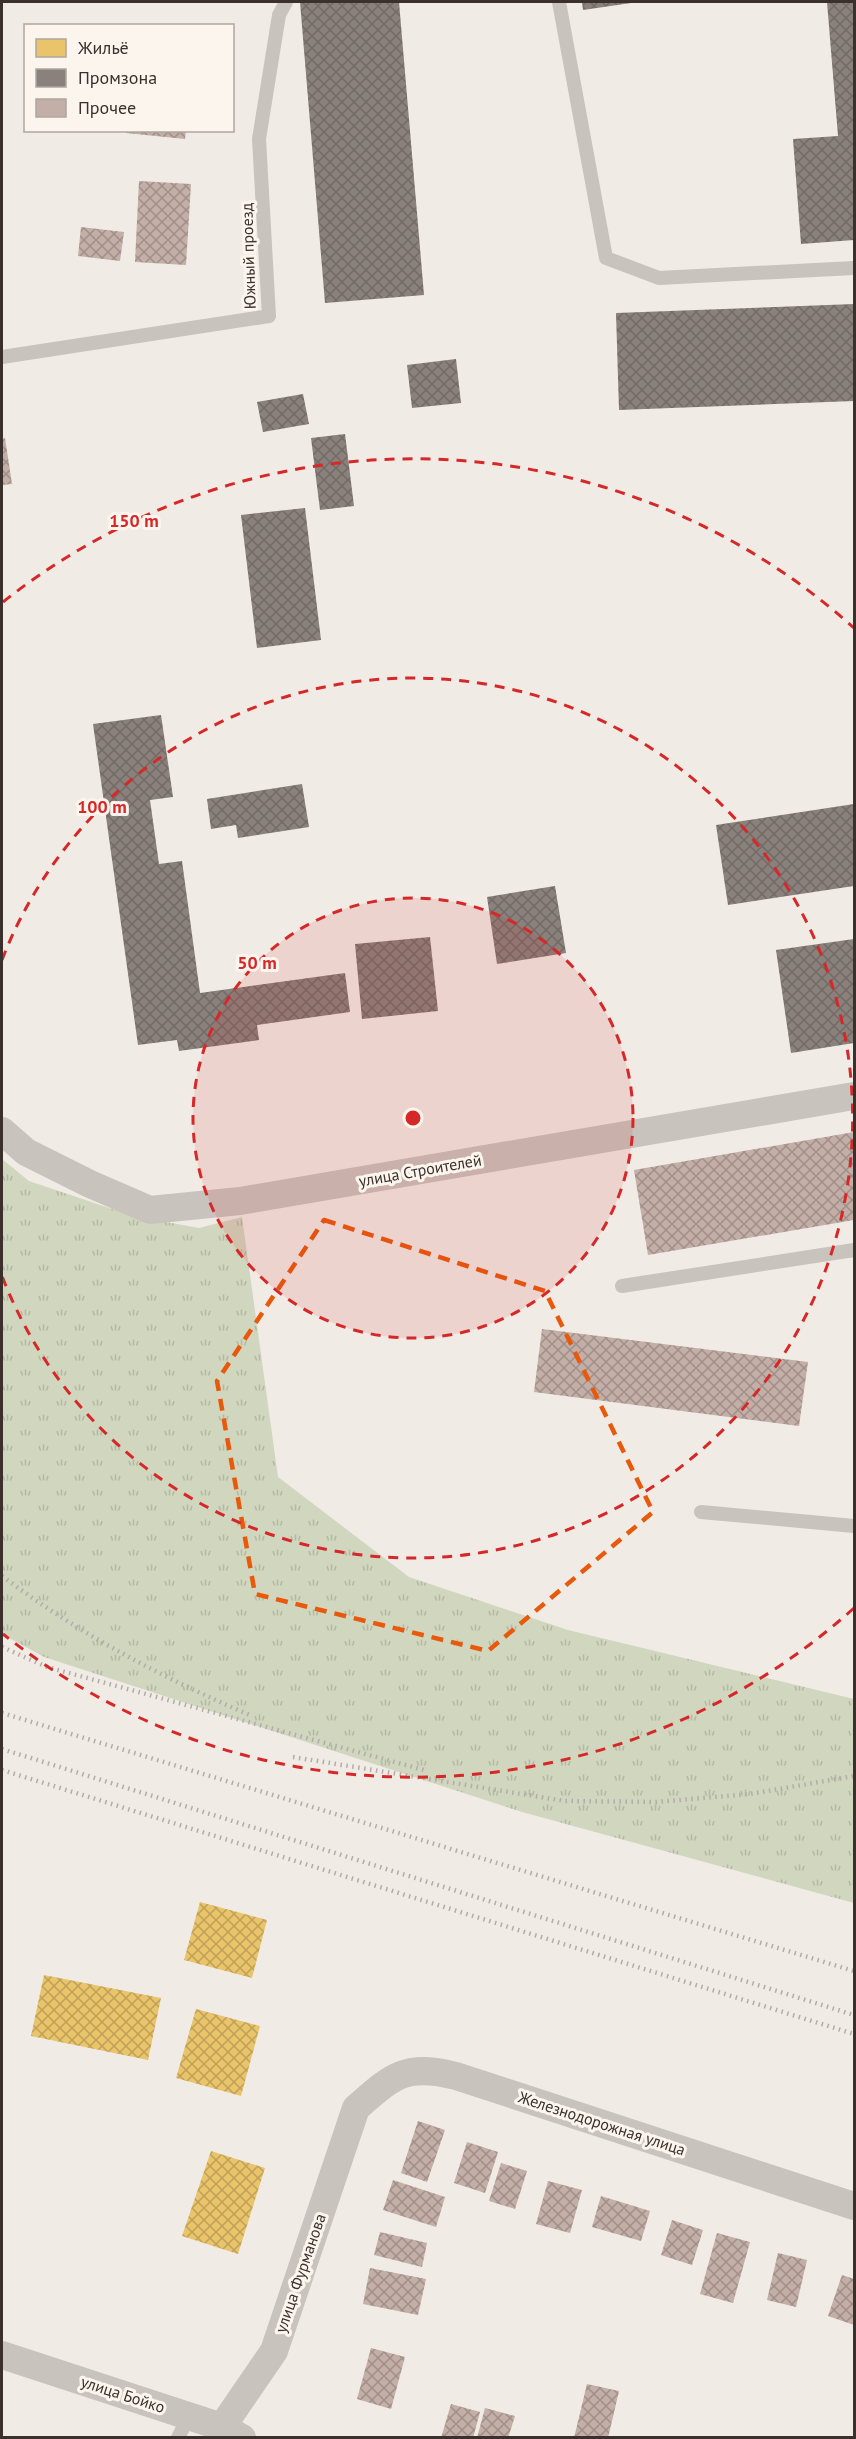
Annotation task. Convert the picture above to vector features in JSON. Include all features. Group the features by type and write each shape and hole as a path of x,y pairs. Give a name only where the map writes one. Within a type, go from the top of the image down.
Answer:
{"street":[{"name":"улица Строителей","path":"2,1131 26,1152 90,1184 150,1210 240,1200 855,1096"},
{"name":"Железнодорожная улица","path":"356,2108 381,2086 405,2071 433,2070 855,2206"},
{"name":"улица Фурманова","path":"232,2432 274,2351 356,2108"},
{"name":"улица Бойко","path":"2,2355 183,2427 232,2432"}],"lane":[{"name":"Южный проезд","path":"2,357 269,316 259,139 279,15 286,2"},
{"path":"559,2 606,258 660,278 855,268"},
{"path":"622,1286 855,1250"},
{"path":"701,1512 855,1526"}],"highlighted area":[{"path":"324,1220 545,1291 653,1512 488,1651 255,1594 217,1381"}],"green space":[{"path":"2,1159 29,1181 133,1216 199,1228 242,1217 278,1477 409,1577 568,1630 854,1699 854,1903 522,1812 44,1657 2,1634"}],"building: Жильё":[{"path":"200,1902 267,1920 252,1978 184,1960"},
{"path":"44,1975 161,1998 148,2060 31,2036"},
{"path":"196,2009 260,2026 241,2096 176,2078"},
{"path":"211,2151 265,2168 238,2254 182,2236"}],"building: Промзона":[{"path":"300,2 399,2 424,295 325,303"},
{"path":"582,2 631,2 631,3 583,10"},
{"path":"827,2 854,2 854,240 801,244 793,139 838,136"},
{"path":"854,304 854,401 619,410 616,313"},
{"path":"456,359 461,403 412,408 407,365"},
{"path":"303,394 309,424 263,432 257,402"},
{"path":"345,434 354,506 320,510 311,438"},
{"path":"305,508 321,640 257,648 241,515"},
{"path":"161,715 173,797 150,800 159,864 182,861 200,993 345,973 350,1012 257,1025 259,1040 179,1051 177,1040 138,1045 93,724"},
{"path":"302,784 309,827 238,838 236,825 211,829 207,799"},
{"path":"854,804 854,886 728,905 716,825"},
{"path":"555,886 566,953 497,964 487,897"},
{"path":"430,937 438,1011 362,1019 355,944"},
{"path":"854,939 854,1043 791,1053 776,950"}],"building: Прочее":[{"path":"126,132 186,132 185,139"},
{"path":"139,181 191,184 186,265 135,262"},
{"path":"81,227 124,232 120,261 78,256"},
{"path":"5,438 12,484 2,485 2,439"},
{"path":"854,1132 854,1220 648,1255 634,1170"},
{"path":"542,1329 808,1362 799,1426 534,1392"},
{"path":"418,2121 445,2130 427,2182 401,2173"},
{"path":"467,2142 498,2152 485,2193 454,2183"},
{"path":"501,2163 527,2171 515,2209 489,2201"},
{"path":"393,2180 445,2197 436,2227 383,2210"},
{"path":"548,2181 582,2190 570,2233 536,2224"},
{"path":"601,2196 650,2211 641,2241 592,2227"},
{"path":"672,2220 703,2230 692,2265 661,2255"},
{"path":"380,2232 427,2243 422,2267 374,2255"},
{"path":"717,2233 750,2242 733,2303 700,2294"},
{"path":"778,2253 807,2260 796,2307 767,2300"},
{"path":"370,2268 426,2279 418,2315 363,2304"},
{"path":"842,2275 854,2279 854,2325 828,2316"},
{"path":"371,2348 405,2357 391,2409 357,2399"},
{"path":"587,2384 619,2391 608,2438 574,2438"},
{"path":"451,2404 480,2412 473,2438 441,2438"},
{"path":"485,2408 515,2416 508,2438 477,2438"}],"railway":[{"path":"2,1576 61,1617 122,1654 252,1716"},
{"path":"2,1647 47,1667 424,1770"},
{"path":"2,1713 854,1971"},
{"path":"2,1749 854,2015"},
{"path":"293,1757 565,1801 656,1802 750,1794 854,1776"},
{"path":"2,1770 854,2034"}]}
